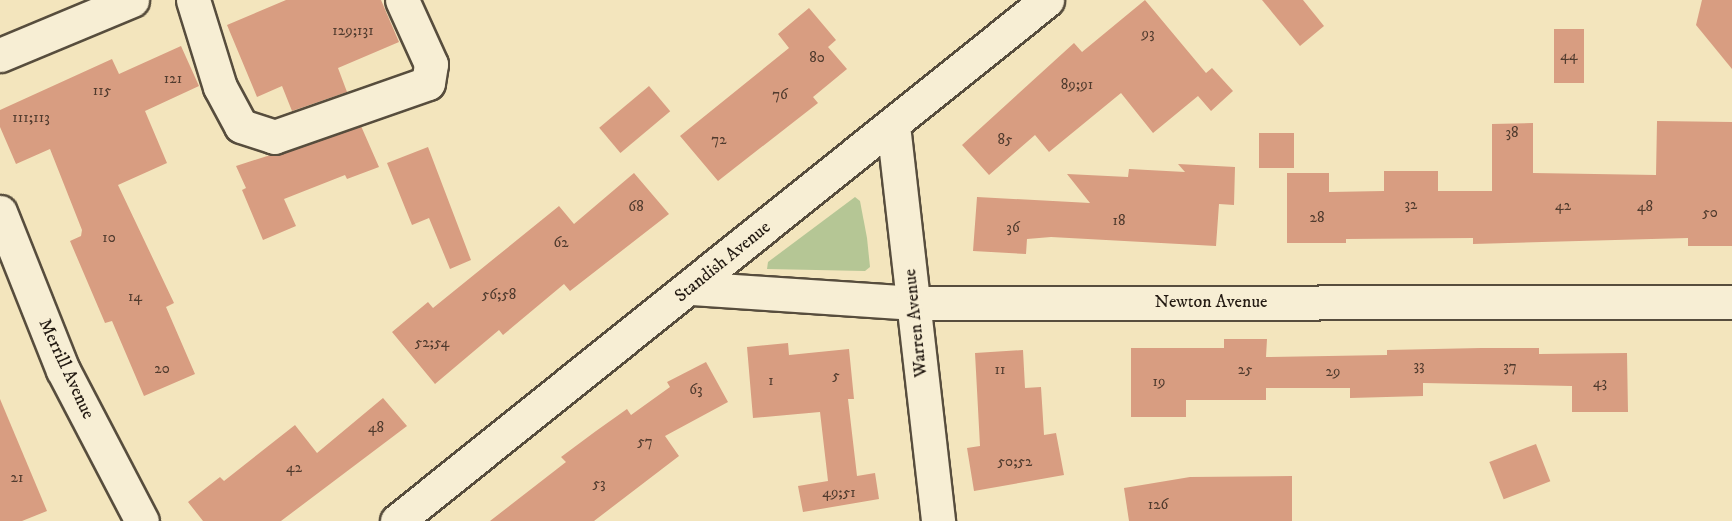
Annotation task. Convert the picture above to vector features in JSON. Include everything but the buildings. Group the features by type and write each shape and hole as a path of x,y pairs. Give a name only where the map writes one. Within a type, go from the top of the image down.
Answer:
{"street":[{"path":"0,55 132,0"},
{"path":"193,0 220,87 241,126 274,137 428,83 431,64 402,0"},
{"name":"Standish Avenue","path":"397,521 1047,0"},
{"name":"Warren Avenue","path":"893,125 938,521"},
{"name":"Merrill Avenue","path":"0,212 63,370 142,521"},
{"name":"Newton Avenue","path":"690,288 913,303 1732,302"}],"green space":[{"path":"855,197 860,201 870,267 865,271 767,269 768,262"}]}
